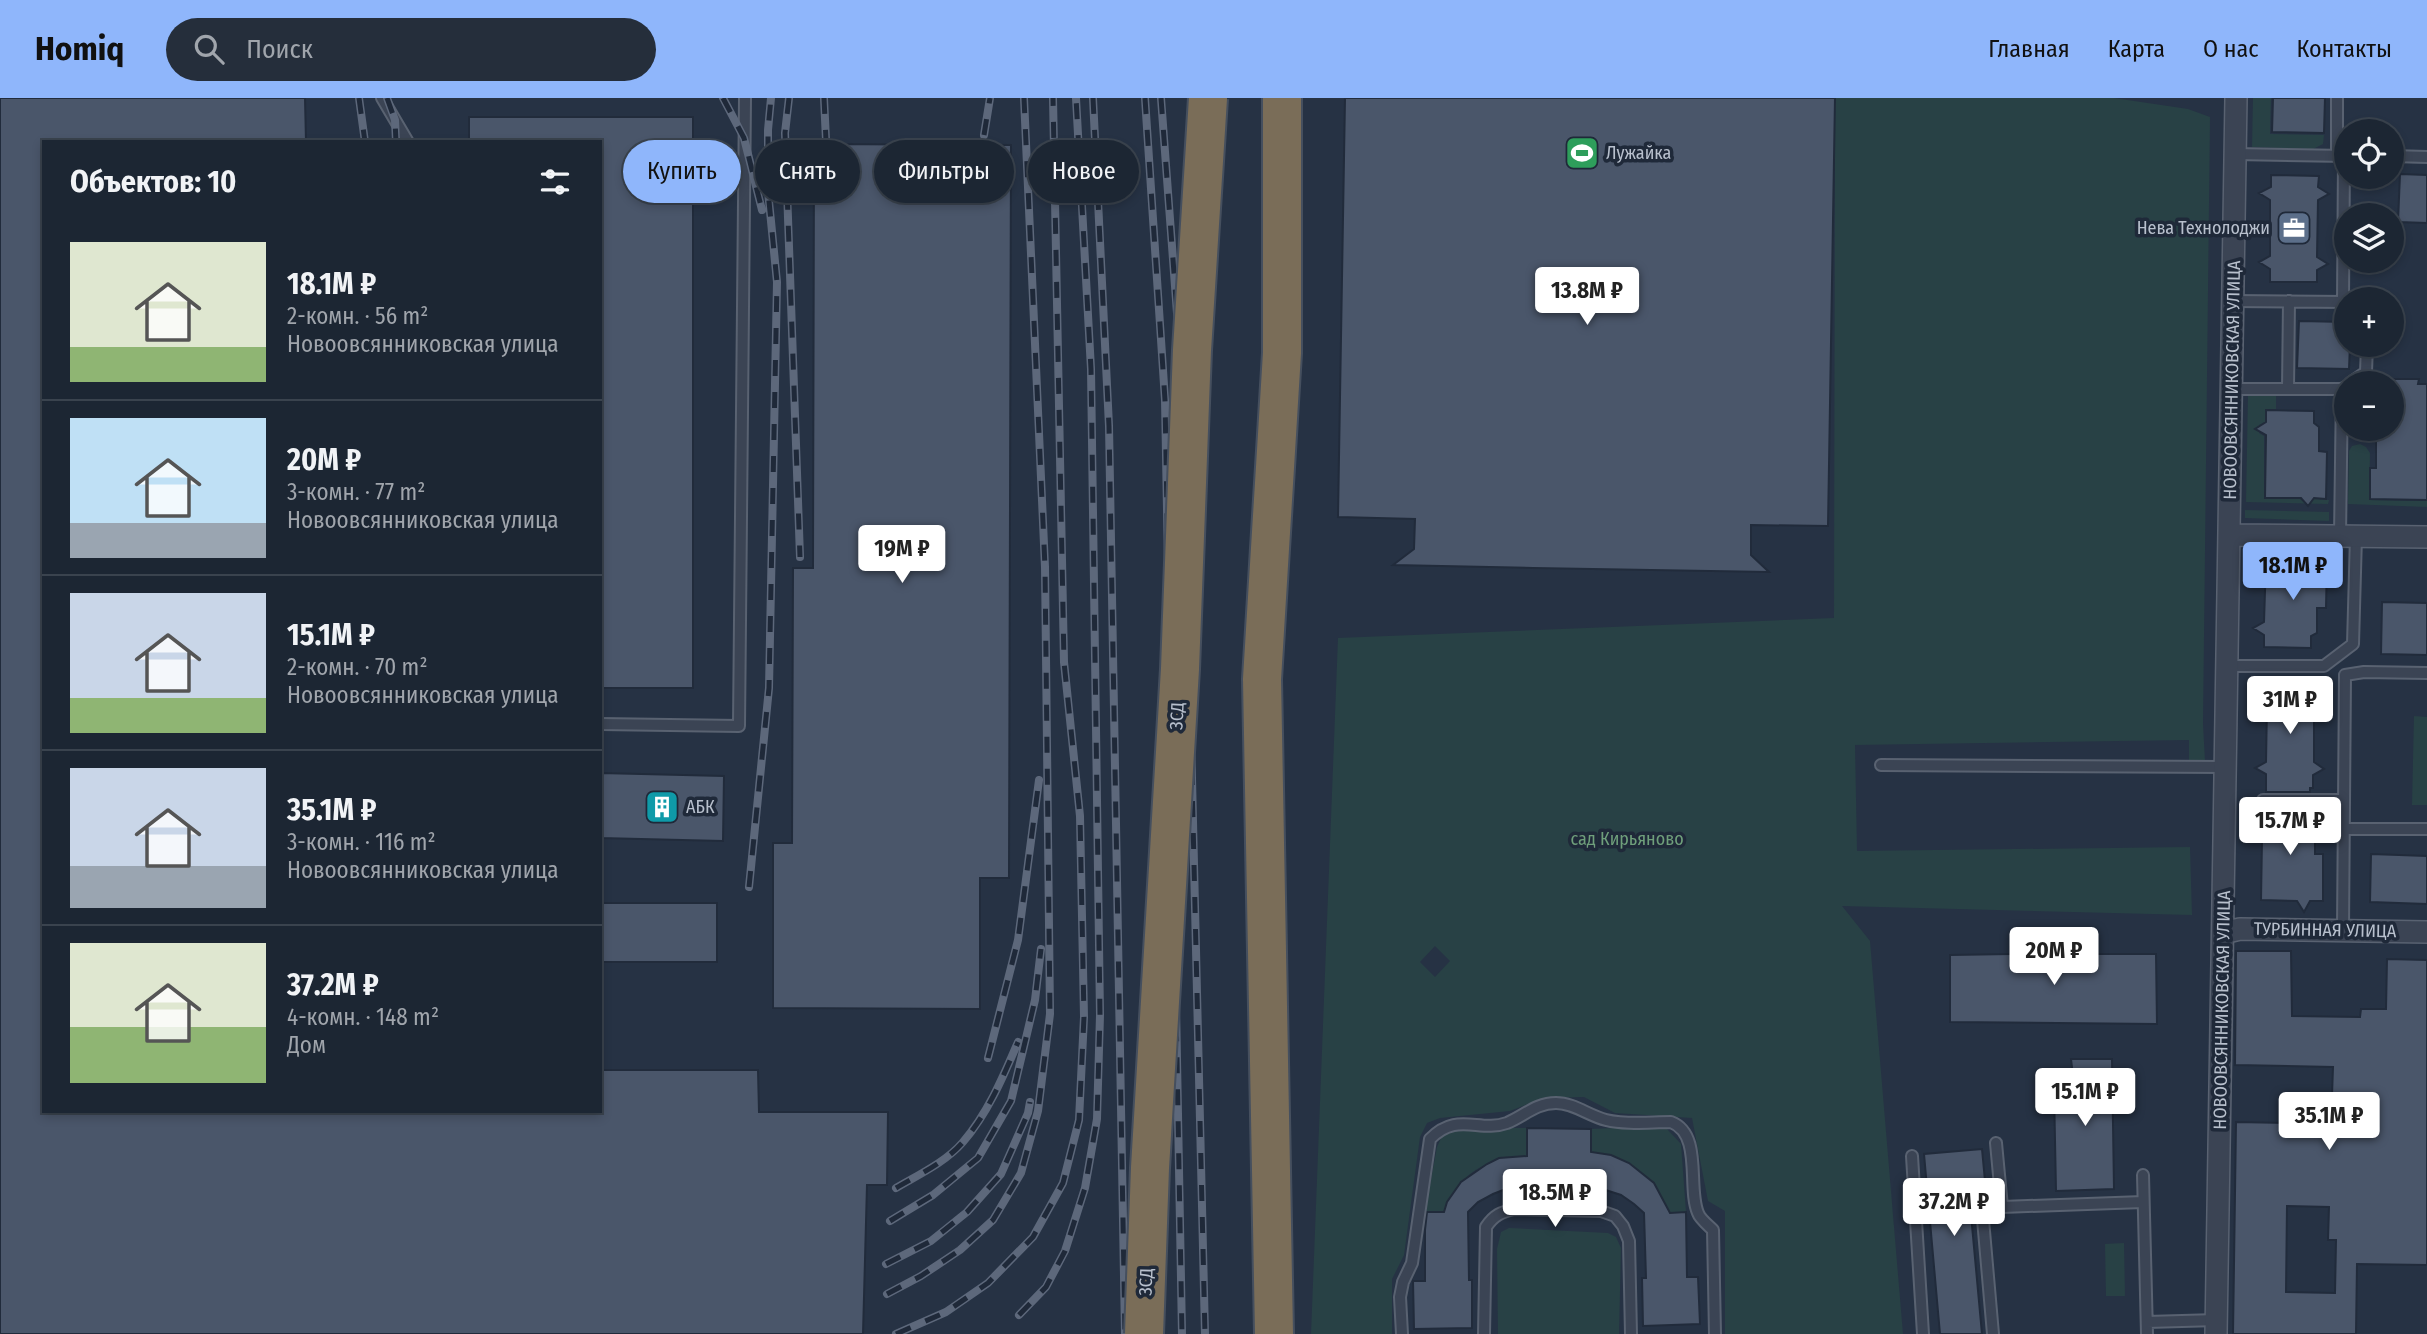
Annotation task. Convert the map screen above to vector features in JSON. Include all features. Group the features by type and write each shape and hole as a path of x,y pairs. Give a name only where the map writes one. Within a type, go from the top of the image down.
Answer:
{"highway":[{"name":"ЗСД","path":"1144,1334 1150,1168 1180,669 1192,350 1208,98"},
{"path":"1275,1334 1262,679 1282,353 1282,98"}],"street":[{"name":"НОВООВСЯННИКОВСКАЯ УЛИЦА","path":"2217,1327 2236,98"},
{"path":"2229,535 2427,537"},
{"name":"ТУРБИННАЯ УЛИЦА","path":"2223,933 2240,929 2427,932"}],"lane":[{"path":"382,98 407,140"},
{"path":"602,724 739,726 745,98"},
{"path":"2227,98 2236,98"},
{"path":"2337,98 2339,119"},
{"path":"2235,154 2334,156"},
{"path":"2404,156 2427,157"},
{"path":"2343,189 2345,287"},
{"path":"2288,389 2289,301"},
{"path":"2233,302 2334,302"},
{"path":"2231,389 2334,387"},
{"path":"2227,666 2324,666 2353,644 2347,441"},
{"path":"2343,930 2345,676 2364,672 2427,673"},
{"path":"1881,765 2226,767"},
{"path":"2263,800 2344,800"},
{"path":"2344,829 2427,830"},
{"path":"1402,1334 1402,1282 1412,1263 1430,1139 1444,1128 1453,1125 1505,1124 1535,1106 1558,1103 1611,1121 1671,1122 1685,1130 1698,1214 1713,1230 1715,1334"},
{"path":"1996,1143 2002,1207"},
{"path":"1912,1156 1923,1334"},
{"path":"2143,1175 2147,1328 2217,1327"},
{"path":"1993,1334 1982,1208 2143,1202"},
{"path":"1484,1334 1486,1227 1502,1212 1515,1209 1601,1211 1615,1216 1629,1241 1631,1334"}],"green space":[{"name":"сад Кирьяново","path":"1835,98 2114,98 2188,109 2210,117 2203,724 2205,762 2189,760 2189,740 1855,745 1857,851 2190,847 2192,915 1842,906 1870,941 1903,1334 1725,1334 1725,1211 1708,1201 1692,1118 1615,1113 1584,1097 1543,1098 1510,1111 1440,1118 1427,1123 1420,1137 1404,1255 1392,1279 1392,1334 1311,1334 1338,638 1834,618","holes":["1435,946 1450,961 1435,977 1420,962"]},
{"path":"2253,98 2271,98 2270,134 2324,135 2323,144 2313,149 2252,147"},
{"path":"2248,395 2276,395 2276,409 2265,409 2265,422 2259,425 2259,433 2264,436 2264,498 2300,499 2311,503 2314,499 2329,500 2328,504 2246,502"},
{"path":"2360,444 2370,453 2369,500 2427,501 2427,507 2348,504 2349,451 2352,446"},
{"path":"2245,510 2329,512 2329,521 2245,518"},
{"path":"2414,716 2427,717 2427,805 2412,805"},
{"path":"1658,1126 1667,1129 1681,1144 1686,1212 1670,1213 1648,1178 1630,1164 1591,1152 1591,1129"},
{"path":"1453,1128 1527,1128 1527,1156 1500,1160 1476,1170 1457,1188 1444,1212 1425,1212 1437,1147 1443,1134"},
{"path":"1509,1228 1608,1233 1616,1237 1621,1248 1619,1334 1498,1334 1497,1249 1501,1232"},
{"path":"2124,1243 2125,1296 2106,1296 2105,1244"}],"building":[{"path":"0,98 305,98 306,140 42,140 42,1113 602,1113 602,1070 758,1070 759,1112 888,1112 887,1185 867,1185 863,1334 0,1334"},
{"path":"1345,98 1835,98 1828,526 1751,525 1751,555 1769,572 1533,568 1393,565 1414,549 1415,519 1338,517"},
{"path":"2273,98 2325,98 2324,133 2272,132"},
{"path":"469,117 693,117 693,140 623,140 623,203 693,203 693,688 602,688 602,140 469,140"},
{"path":"860,144 874,144 874,203 1011,203 1009,878 980,878 980,1009 773,1008 773,843 792,843 793,568 813,568 814,203 860,203"},
{"path":"2404,174 2427,175 2427,223 2404,222 2404,203 2399,203 2399,189 2404,189"},
{"name":"Нева Технолоджи","path":"2271,175 2319,176 2318,187 2329,194 2318,200 2317,257 2328,264 2317,270 2317,282 2270,282 2270,269 2259,262 2270,256 2270,200 2259,193 2271,187"},
{"path":"2299,321 2334,322 2334,357 2350,357 2349,369 2297,368"},
{"path":"2404,379 2419,379 2418,384 2427,384 2427,500 2370,499 2370,468 2376,468 2376,441 2404,441"},
{"path":"2266,410 2314,411 2314,423 2319,427 2319,451 2327,452 2326,499 2314,498 2308,506 2301,498 2265,498 2266,435 2255,429 2266,422"},
{"path":"2308,550 2315,561 2327,561 2326,608 2317,608 2317,633 2311,636 2311,648 2264,647 2264,635 2253,628 2264,622 2266,560 2302,561"},
{"path":"2382,602 2427,603 2427,655 2381,654"},
{"path":"2267,680 2314,681 2314,693 2326,699 2314,706 2314,762 2324,769 2313,775 2313,788 2310,788 2310,792 2266,792 2266,774 2255,768 2266,762 2267,705 2255,698 2267,692"},
{"name":"АБК","path":"602,773 724,776 723,841 602,838"},
{"path":"2266,808 2310,808 2310,826 2315,829 2315,854 2323,854 2323,901 2310,901 2304,912 2297,901 2261,900 2262,838 2251,831 2262,825 2262,813 2266,813"},
{"path":"2371,854 2427,856 2427,904 2370,902"},
{"path":"602,903 717,903 717,962 602,962"},
{"path":"2010,947 2094,947 2094,954 2156,954 2157,1024 1950,1022 1950,955 2010,954"},
{"path":"2236,951 2291,951 2292,1016 2360,1017 2361,1009 2386,1009 2387,959 2427,960 2427,1265 2357,1264 2356,1334 2233,1334 2236,1122 2331,1124 2333,1067 2235,1065","holes":["2287,1206 2329,1207 2328,1240 2336,1240 2335,1293 2286,1292"]},
{"path":"2071,1059 2112,1059 2114,1189 2056,1191 2054,1090 2073,1076"},
{"path":"1527,1128 1591,1129 1591,1152 1611,1155 1629,1163 1654,1183 1670,1213 1686,1212 1687,1277 1698,1277 1700,1324 1643,1326 1642,1278 1646,1278 1644,1213 1634,1204 1621,1195 1590,1185 1571,1185 1570,1193 1543,1193 1543,1183 1511,1187 1478,1202 1468,1212 1472,1328 1414,1329 1413,1281 1425,1281 1427,1212 1444,1212 1447,1202 1461,1182 1487,1164 1499,1158 1527,1156"},
{"path":"1982,1149 1985,1181 1968,1182 1982,1334 1940,1334 1924,1154"}],"railway":[{"path":"359,98 365,140"},
{"path":"387,98 395,120 396,140"},
{"path":"723,98 744,138 762,210"},
{"path":"749,887 769,688 777,282 768,191 771,98"},
{"path":"789,98 785,133 800,557"},
{"path":"824,98 826,140"},
{"path":"984,135 990,98"},
{"path":"887,1294 921,1276 960,1250 993,1220 1021,1173 1038,1111 1050,1014 1045,567 1024,98"},
{"path":"896,1334 946,1312 988,1283 1033,1237 1063,1183 1079,1120 1084,1017 1080,816 1064,662 1053,98"},
{"path":"1019,1315 1046,1287 1065,1251 1085,1188 1097,1119 1100,1015 1091,369 1076,98"},
{"path":"1093,98 1109,426 1125,1334"},
{"path":"1145,98 1165,400 1182,1334"},
{"path":"1161,98 1183,394 1205,1334"},
{"path":"988,1058 1018,940 1039,780"},
{"path":"890,1221 933,1195 978,1158 1011,1101 1035,1000 1041,949"},
{"path":"896,1188 940,1162 963,1142 987,1107 1018,1042"},
{"path":"886,1264 931,1241 967,1212 1001,1174 1028,1113 1030,1102"}],"place":[{"name":"Лужайка","path":"1582,153"},
{"name":"Нева Технолоджи","path":"2294,228"},
{"name":"АБК","path":"662,807"}]}
